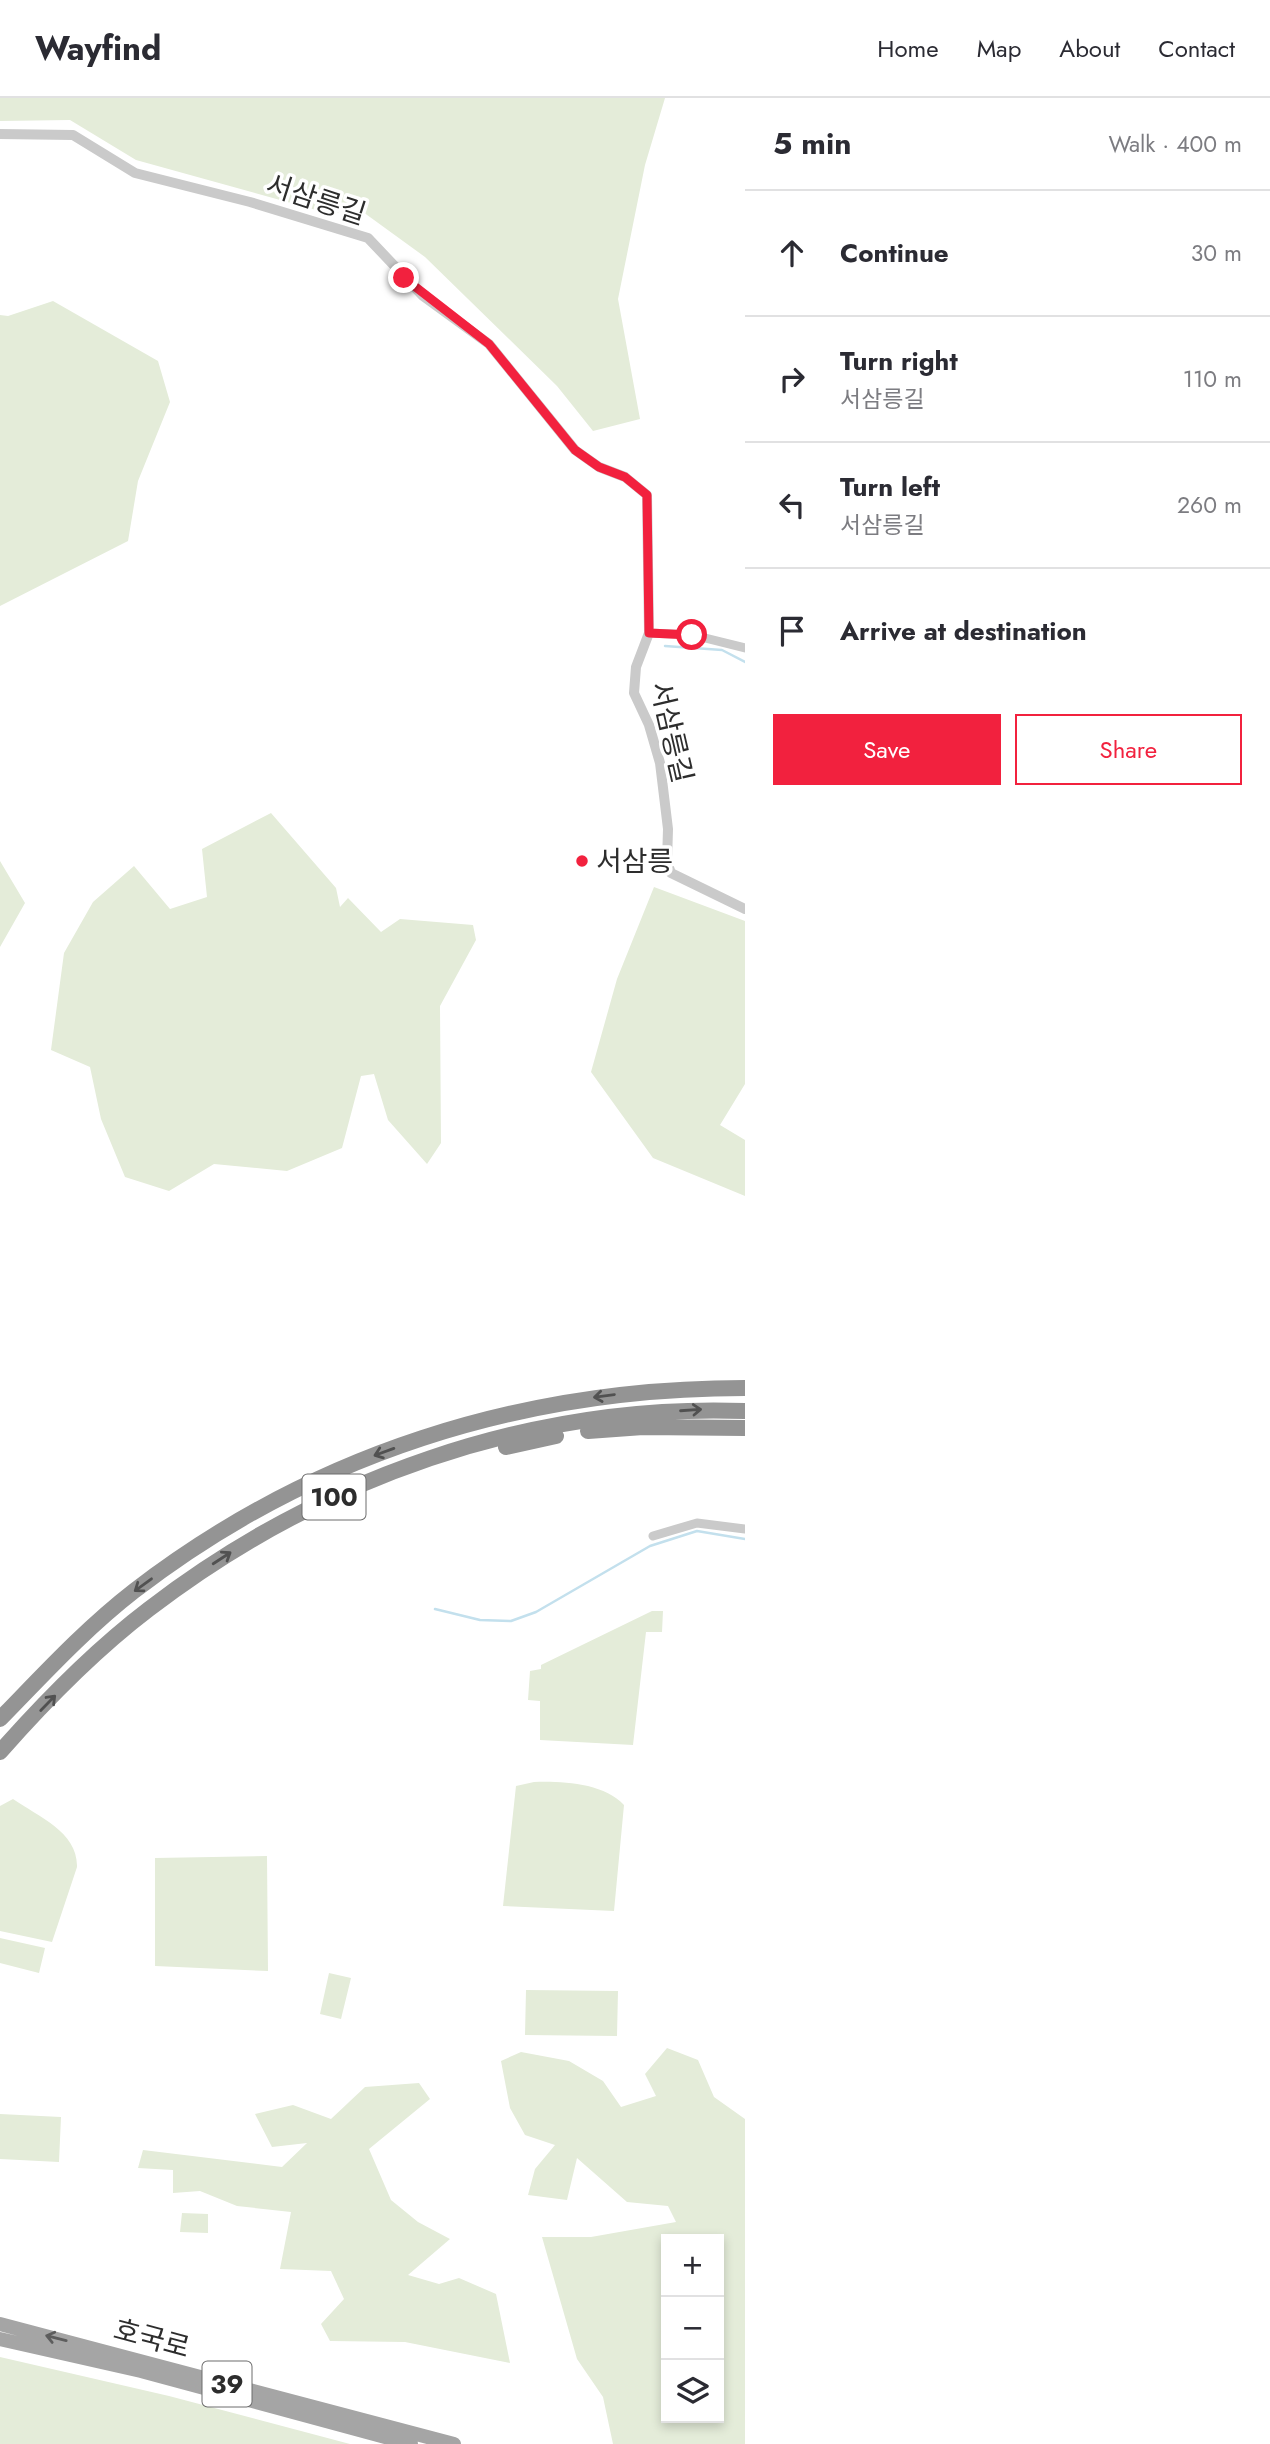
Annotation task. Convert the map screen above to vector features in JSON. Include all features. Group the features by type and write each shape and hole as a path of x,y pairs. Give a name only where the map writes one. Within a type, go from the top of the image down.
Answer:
{"highway":[{"name":"100","path":"0,1719 94,1625 133,1592 217,1535 329,1472 424,1437 522,1409 674,1388 745,1388"},
{"name":"100","path":"0,1752 74,1676 147,1610 229,1553 339,1495 408,1466 526,1430 697,1409 745,1411"},
{"path":"339,1495 478,1454 574,1433 643,1427 745,1428"}],"main road":[{"name":"호국로","path":"0,2324 454,2444"},
{"name":"호국로","path":"0,2339 141,2371 411,2444"}],"street":[{"name":"서삼릉길","path":"0,134 73,135 135,173 250,202 368,238 423,296 489,344 575,450 599,467 625,477 647,495 649,633 636,667 634,693 649,725 660,763 668,830 667,862 671,873 745,909"},
{"path":"649,633 692,635 745,648"},
{"path":"653,1536 697,1523 745,1529"}],"green space":[{"path":"0,98 665,98 645,165 618,299 640,419 593,431 557,386 425,257 352,204 334,215 136,160 70,120 0,121"},
{"path":"53,301 158,361 170,402 138,481 128,541 0,606 0,315 8,316"},
{"path":"271,813 336,888 340,907 348,898 381,932 400,919 473,925 476,940 440,1006 441,1143 427,1164 388,1120 374,1074 361,1076 342,1148 287,1171 214,1164 169,1191 125,1177 101,1119 90,1067 51,1050 64,953 93,902 134,866 170,909 207,897 202,849"},
{"path":"0,861 25,903 0,947"},
{"path":"654,887 745,921 745,1084 720,1125 745,1140 745,1196 653,1158 591,1072 617,979"},
{"path":"652,1611 663,1611 662,1632 646,1632 633,1745 540,1740 540,1701 528,1700 530,1671 541,1669 541,1665"},
{"path":"534,1782 570,1783 594,1788 616,1798 624,1805 614,1911 503,1906 516,1786"},
{"path":"13,1799 45,1819 64,1835 76,1855 77,1867 52,1942 0,1931 0,1806"},
{"path":"267,1856 268,1971 155,1966 155,1858"},
{"path":"0,1938 45,1948 39,1973 0,1963"},
{"path":"329,1973 351,1978 341,2019 320,2014"},
{"path":"526,1990 618,1991 617,2036 525,2035"},
{"path":"667,2048 698,2060 714,2097 745,2119 745,2444 613,2444 603,2397 577,2359 542,2237 591,2237 676,2222 668,2206 627,2202 577,2158 567,2200 528,2195 535,2169 555,2145 525,2135 510,2108 501,2061 521,2052 569,2061 603,2081 621,2107 656,2096 645,2074"},
{"path":"419,2083 430,2099 369,2149 391,2200 418,2222 450,2239 408,2275 439,2284 459,2278 496,2294 510,2363 405,2342 330,2341 321,2324 344,2299 331,2271 280,2269 291,2212 237,2206 200,2191 173,2193 173,2170 138,2168 143,2150 282,2167 307,2143 272,2147 255,2114 293,2105 331,2119 365,2087"},
{"path":"0,2114 61,2117 59,2162 0,2159"},
{"path":"182,2213 208,2214 208,2233 180,2232"},
{"path":"0,2357 169,2396 350,2444 0,2444"}],"waterway":[{"path":"665,646 722,650 745,662"},
{"path":"435,1609 480,1620 511,1621 536,1612 650,1546 697,1531 745,1539"}],"place":[{"name":"서삼릉","path":"582,861"}],"route":[{"path":"404,278 423,296 489,344 569,445 599,467 625,477 647,495 649,633 692,635"}]}
